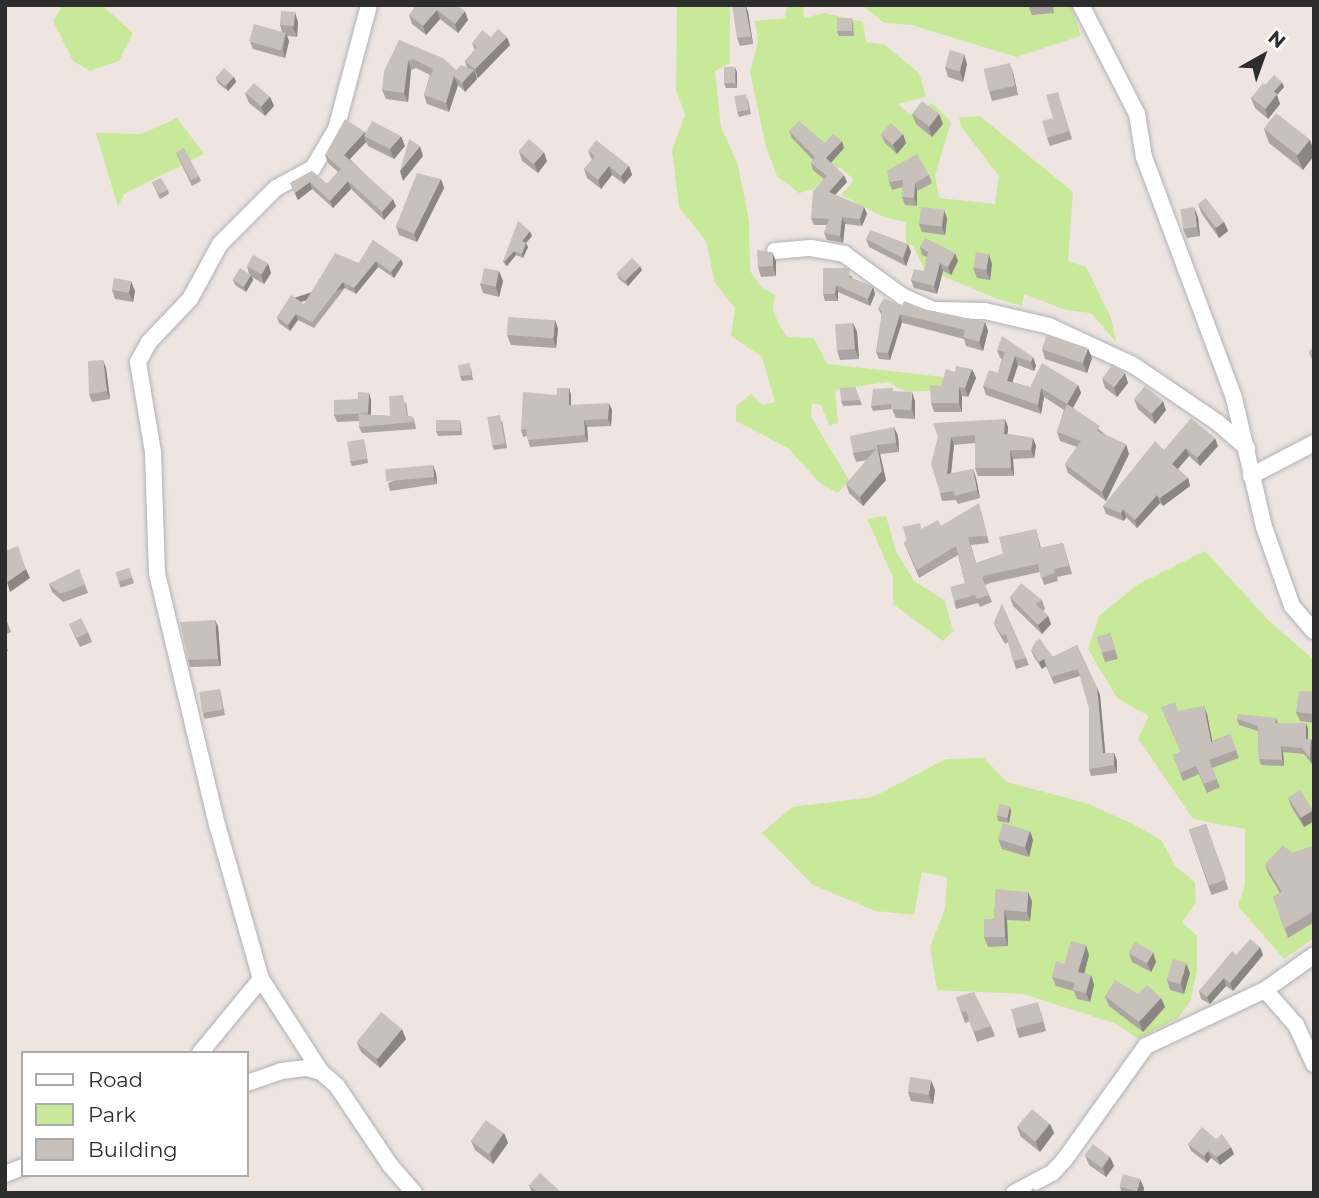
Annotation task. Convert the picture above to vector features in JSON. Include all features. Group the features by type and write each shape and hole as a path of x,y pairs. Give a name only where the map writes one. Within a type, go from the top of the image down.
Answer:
{"street":[{"path":"369,5 336,129 313,168 276,188 220,244 190,299 149,342 138,362 153,452 157,573 167,628 261,979 321,1072 337,1086 390,1165 414,1193"},
{"path":"1081,5 1137,114 1144,157 1234,398 1251,476 1292,606 1314,631"},
{"path":"775,251 811,248 844,254 902,296 934,310 985,311 1049,326 1133,365 1217,422 1247,449"},
{"path":"1251,476 1314,443"},
{"path":"1014,1193 1052,1173 1065,1159 1146,1046 1265,990 1314,955"},
{"path":"202,1051 261,979"},
{"path":"1265,990 1296,1025 1314,1064"},
{"path":"248,1083 281,1071 307,1068 321,1072"}],"green space":[{"path":"63,5 102,5 133,33 119,61 90,71 73,61 53,21"},
{"path":"677,5 730,5 730,63 715,71 721,127 738,165 749,221 750,271 762,288 775,295 773,311 787,337 814,338 827,364 943,377 942,390 907,392 887,382 835,390 838,423 829,425 821,405 812,403 811,417 849,480 838,493 820,483 788,448 736,421 736,406 751,394 762,405 775,402 762,357 731,336 735,308 715,283 706,241 679,207 672,150 685,115 676,90"},
{"path":"787,5 803,5 804,18 825,13 863,22 866,42 885,45 919,73 926,97 898,104 910,115 932,103 951,122 935,175 939,198 995,204 999,176 962,128 959,118 980,116 1073,192 1068,261 1086,267 1111,318 1116,342 1091,313 1066,310 1024,294 1022,306 995,298 924,268 913,246 906,242 906,222 884,217 841,195 854,180 840,167 812,190 799,193 777,176 766,147 750,72 758,42 755,21 785,18"},
{"path":"862,5 1071,5 1081,36 1016,57 912,25 884,23"},
{"path":"177,118 204,154 124,194 118,207 96,133 141,134"},
{"path":"886,516 896,551 914,581 945,601 953,631 943,641 893,604 893,577 867,519"},
{"path":"1205,551 1268,620 1314,660 1314,938 1284,959 1238,906 1245,884 1245,829 1193,819 1138,738 1149,716 1117,698 1088,649 1099,616 1137,585"},
{"path":"984,758 1007,782 1086,803 1133,824 1162,841 1175,866 1195,882 1196,902 1182,922 1197,936 1197,970 1190,1002 1178,1018 1139,1039 1114,1023 1023,994 937,990 930,947 945,909 947,877 922,872 914,915 876,911 813,885 762,833 792,807 873,797 946,759"}],"building":[{"path":"416,5 457,5 465,11 455,24 437,10 423,26 409,15"},
{"path":"732,5 745,5 751,36 737,38"},
{"path":"281,11 295,12 294,26 280,25"},
{"path":"837,18 852,18 852,31 837,31"},
{"path":"254,24 286,33 281,50 249,41"},
{"path":"498,29 507,37 475,69 465,61 477,47 472,43 482,30 491,37"},
{"path":"399,40 443,58 456,70 461,65 474,70 462,83 454,76 446,103 424,95 433,69 413,59 408,61 404,93 382,90 384,71"},
{"path":"950,50 964,54 959,71 945,67"},
{"path":"1010,63 1015,85 989,91 984,69"},
{"path":"724,67 735,67 735,83 724,83"},
{"path":"224,68 234,77 225,86 215,78"},
{"path":"1274,75 1282,82 1274,92 1265,85"},
{"path":"254,83 270,97 261,107 245,93"},
{"path":"1263,83 1277,94 1265,109 1251,98"},
{"path":"1058,92 1069,131 1047,138 1042,121 1053,118 1046,95"},
{"path":"746,94 749,110 737,112 734,96"},
{"path":"922,101 939,114 929,126 912,114"},
{"path":"1276,113 1310,139 1298,155 1264,129"},
{"path":"345,119 365,132 344,155 393,199 382,212 348,181 330,201 310,182 295,193 290,183 312,171 327,184 341,169 325,155"},
{"path":"372,121 401,136 390,149 364,136"},
{"path":"799,121 825,143 833,134 842,141 826,158 844,175 829,192 864,207 860,219 842,217 840,236 824,233 829,219 811,218 813,191 827,176 811,163 815,157 789,131"},
{"path":"891,123 903,134 892,145 881,134"},
{"path":"409,139 420,146 400,171"},
{"path":"529,139 544,152 534,164 519,151"},
{"path":"596,140 629,166 621,176 609,166 598,180 584,169 595,156 588,151"},
{"path":"184,148 199,176 191,180 176,152"},
{"path":"917,154 929,175 915,183 914,198 902,197 903,179 889,182 887,171"},
{"path":"417,173 441,179 414,234 396,226"},
{"path":"161,178 168,190 159,194 152,182"},
{"path":"1206,198 1224,222 1216,228 1198,204"},
{"path":"921,207 944,210 942,227 919,224"},
{"path":"1194,207 1197,227 1183,229 1180,209"},
{"path":"518,221 530,231 522,241 526,243 522,254 514,251 503,261"},
{"path":"870,230 908,244 903,258 866,239"},
{"path":"925,238 955,253 948,267 940,263 934,286 911,280 914,269 924,271 928,252 920,247"},
{"path":"373,240 401,259 391,272 376,261 354,288 343,282 312,322 296,314 288,325 277,317 291,295 304,304 335,253 359,263"},
{"path":"757,250 772,252 773,266 758,267"},
{"path":"976,252 989,254 986,270 973,268"},
{"path":"253,255 268,263 262,274 247,266"},
{"path":"632,258 640,266 624,281 616,274"},
{"path":"240,268 251,275 244,287 233,280"},
{"path":"484,268 499,271 496,287 481,284"},
{"path":"823,268 850,268 849,277 873,287 868,299 836,285 835,294 823,294"},
{"path":"114,278 131,281 129,293 112,290"},
{"path":"884,298 902,307 888,353 876,352 882,311 878,308"},
{"path":"904,301 927,310 985,322 979,342 963,337 965,330 899,314"},
{"path":"508,317 555,320 554,338 507,335"},
{"path":"853,323 855,349 837,350 835,324"},
{"path":"1047,334 1088,348 1082,363 1042,349"},
{"path":"1002,336 1033,357 1031,362 1015,356 1007,381 1030,387 1042,363 1078,385 1067,404 1041,388 1038,405 983,386 989,370 998,373 1005,352 997,350"},
{"path":"103,360 107,391 89,394 88,361"},
{"path":"470,363 471,375 460,376 458,365"},
{"path":"1113,364 1125,373 1114,387 1102,378"},
{"path":"956,366 972,369 965,388 959,387 959,403 931,403 930,385 941,386 946,369 955,372"},
{"path":"1145,386 1163,401 1152,414 1134,399"},
{"path":"855,387 860,400 841,401 840,388"},
{"path":"557,388 569,388 569,405 609,403 608,419 584,420 585,435 528,440 526,429 521,430 523,392 557,395"},
{"path":"893,388 892,404 871,406 873,389"},
{"path":"892,391 912,392 911,410 891,409"},
{"path":"358,392 369,393 368,413 334,415 334,400 358,399"},
{"path":"403,395 407,416 413,417 413,422 359,427 359,414 390,416 389,396"},
{"path":"1067,404 1100,426 1097,431 1126,444 1102,492 1065,464 1081,441 1057,432"},
{"path":"500,415 505,444 492,446 487,417"},
{"path":"1191,418 1215,438 1197,458 1186,448 1172,464 1188,478 1160,498 1157,495 1135,520 1123,509 1121,513 1103,506 1155,441 1164,450"},
{"path":"1005,419 1004,434 1033,438 1031,450 1010,450 1011,468 975,468 975,435 951,437 947,474 973,469 977,490 955,496 954,491 940,493 931,464 938,437 933,423"},
{"path":"436,420 460,420 460,431 436,431"},
{"path":"894,427 896,443 877,445 882,471 860,497 846,484 876,449 853,453 850,436"},
{"path":"364,439 367,459 350,461 347,442"},
{"path":"433,465 434,477 386,481 385,469"},
{"path":"979,503 987,536 968,537 976,563 1003,554 999,537 1036,529 1040,548 1063,543 1069,566 1054,569 1055,573 1041,578 1038,564 987,575 982,577 989,595 977,599 975,595 954,601 950,587 965,583 956,546 917,570 904,543 907,542 903,527 920,523 921,529 938,520 941,526"},
{"path":"18,546 26,569 7,582 5,551"},
{"path":"129,568 132,578 119,582 116,572"},
{"path":"79,569 85,585 60,594 49,584"},
{"path":"1021,583 1042,600 1036,604 1048,616 1038,625 1010,597"},
{"path":"1002,604 1026,658 1013,661 1006,634 1002,636 994,623"},
{"path":"81,618 88,632 77,638 69,624"},
{"path":"215,620 218,659 188,660 180,622"},
{"path":"1110,633 1115,649 1102,653 1097,637"},
{"path":"1040,639 1053,657 1077,645 1097,687 1103,753 1114,753 1114,765 1089,769 1089,708 1078,669 1051,677 1044,659 1039,662 1031,650"},
{"path":"220,689 223,710 202,713 199,692"},
{"path":"1299,691 1314,692 1314,714 1296,712"},
{"path":"1175,702 1178,711 1204,706 1211,742 1230,734 1236,750 1209,760 1217,779 1204,784 1196,766 1180,773 1173,755 1181,752 1161,707"},
{"path":"1238,714 1276,718 1275,723 1306,723 1306,739 1311,739 1310,758 1302,748 1281,746 1282,760 1259,759 1258,726 1237,719"},
{"path":"1300,790 1313,810 1301,818 1288,798"},
{"path":"999,804 1010,806 1008,818 997,816"},
{"path":"1003,823 1030,831 1025,847 998,839"},
{"path":"1206,824 1226,879 1209,886 1189,830"},
{"path":"1283,845 1292,853 1312,846 1314,848 1314,911 1284,929 1273,897 1282,892 1265,864"},
{"path":"996,889 1028,892 1027,912 1004,910 1005,937 984,937 984,919 994,919"},
{"path":"1250,939 1260,947 1230,983 1224,978 1207,997 1199,991 1232,951 1236,955"},
{"path":"1071,941 1086,945 1078,972 1091,975 1086,993 1073,990 1075,983 1052,977 1056,961 1064,964"},
{"path":"1135,942 1153,952 1147,964 1129,953"},
{"path":"1173,959 1186,963 1180,984 1167,980"},
{"path":"1115,980 1138,994 1147,985 1161,998 1139,1022 1105,996"},
{"path":"974,992 991,1026 973,1032 966,1011 961,1013 956,997"},
{"path":"1038,1002 1043,1021 1016,1029 1011,1009"},
{"path":"381,1012 402,1029 377,1059 356,1042"},
{"path":"910,1077 931,1080 929,1095 908,1092"},
{"path":"1032,1109 1050,1124 1035,1141 1017,1127"},
{"path":"486,1120 504,1133 489,1154 471,1141"},
{"path":"1202,1127 1216,1139 1222,1134 1231,1147 1217,1157 1208,1151 1204,1156 1188,1144"},
{"path":"1093,1144 1110,1157 1101,1168 1085,1155"},
{"path":"540,1173 562,1193 538,1193 529,1185"},
{"path":"1123,1174 1140,1179 1137,1191 1119,1186"}]}
